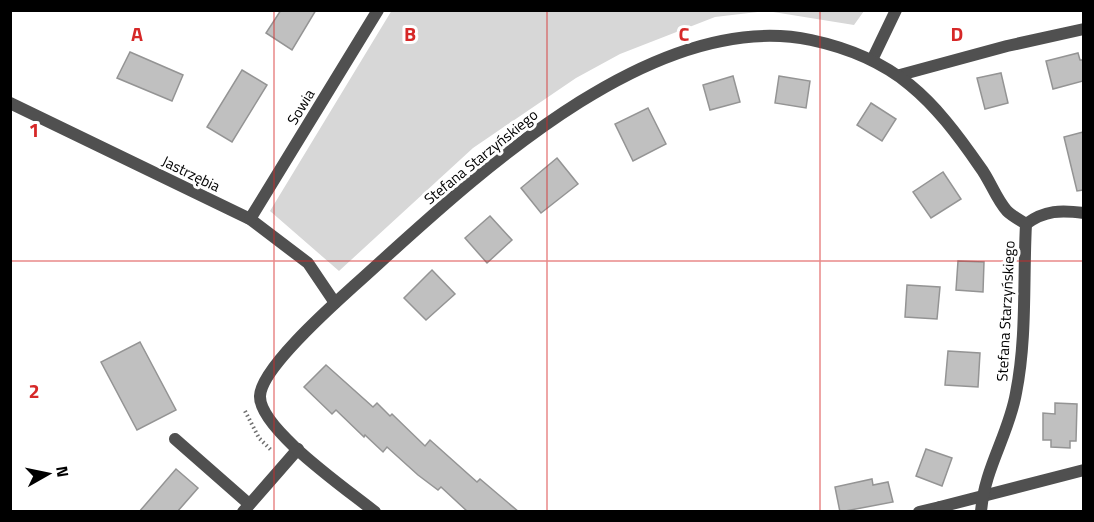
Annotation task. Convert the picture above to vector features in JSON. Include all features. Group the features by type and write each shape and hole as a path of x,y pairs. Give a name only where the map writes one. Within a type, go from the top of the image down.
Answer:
{"street":[{"name":"Sowia","path":"250,219 378,10"},
{"path":"872,60 896,10"},
{"path":"900,75 1007,46 1083,29"},
{"name":"Stefana Starzyńskiego","path":"375,512 278,432 263,412 260,394 267,376 283,355 335,303 476,176 516,144 586,98 672,56 733,40 778,37 809,40 872,60 900,75 936,107 984,172 1007,212 1026,224 1022,343 1016,394 982,495 981,512"},
{"name":"Jastrzębia","path":"10,103 250,219 308,263 335,303"},
{"path":"1026,224 1039,215 1056,211 1083,213"},
{"path":"175,439 246,508 298,449"},
{"path":"920,512 1083,470"}],"path":[{"path":"244,406 245,417 259,438 286,463"}],"shaded area":[{"path":"392,10 864,11 854,25 767,11 715,17 620,54 576,78 473,148 339,271 270,211"}],"building":[{"path":"281,10 316,10 292,50 266,33"},
{"path":"130,52 183,75 172,101 117,78"},
{"path":"1078,53 1080,60 1083,60 1083,81 1053,89 1046,61"},
{"path":"242,70 267,85 232,142 207,127"},
{"path":"1001,73 1008,103 985,109 977,78"},
{"path":"733,76 740,102 710,110 703,85"},
{"path":"779,76 810,81 806,108 775,103"},
{"path":"871,103 896,119 882,141 857,125"},
{"path":"648,108 666,144 633,161 615,124"},
{"path":"1083,132 1083,190 1077,191 1064,137"},
{"path":"557,158 578,184 541,213 521,188"},
{"path":"943,172 961,199 931,218 913,192"},
{"path":"490,216 512,240 487,263 465,238"},
{"path":"958,261 984,262 983,292 956,290"},
{"path":"432,270 455,294 426,320 404,298"},
{"path":"907,285 940,287 937,319 905,317"},
{"path":"140,342 176,410 137,430 101,362"},
{"path":"948,351 980,353 978,387 945,385"},
{"path":"326,365 373,407 377,403 390,416 392,414 425,446 430,440 477,482 480,479 519,512 468,512 441,487 438,490 387,447 383,452 336,410 332,414 304,387"},
{"path":"1055,403 1077,404 1076,441 1070,441 1070,448 1051,447 1051,440 1043,440 1043,413 1055,414"},
{"path":"926,449 952,458 942,486 916,476"},
{"path":"176,469 198,488 177,512 139,512"},
{"path":"872,479 873,485 888,482 893,502 840,512 835,487"}]}
